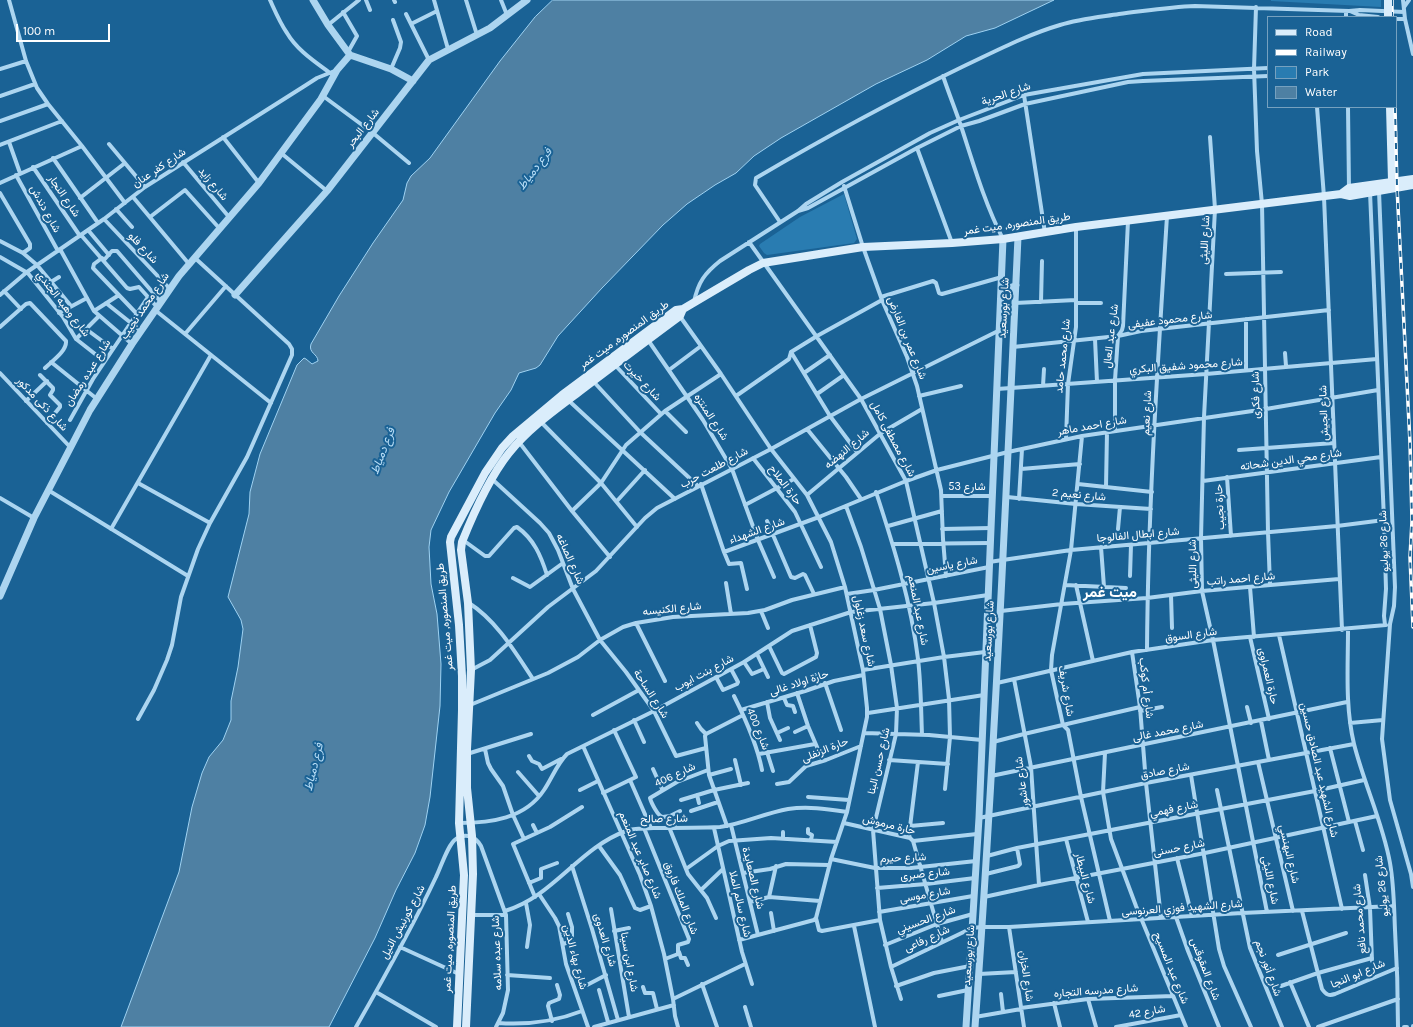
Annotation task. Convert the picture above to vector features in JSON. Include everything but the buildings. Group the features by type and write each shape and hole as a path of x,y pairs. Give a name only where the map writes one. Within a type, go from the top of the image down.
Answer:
{"main road":[{"path":"1388,0 1388,16"},
{"path":"1390,108 1392,181"},
{"name":"طريق المنصوره, ميت غمر","path":"457,1027 464,875 459,823 462,676 459,625 450,548 451,537 485,473 502,448 520,429 694,302 763,263 863,247 1003,239 1128,220 1324,197 1392,181 1413,179"},
{"name":"طريق المنصوره, ميت غمر","path":"1349,192 1370,192 1413,185"},
{"name":"طريق المنصوره, ميت غمر","path":"466,1027 473,874 472,836 467,788 471,670 468,603 461,550 463,540 492,479 518,442 541,422 565,397 593,381 612,362 648,339 680,312"}],"street":[{"path":"10,0 26,60 35,84 48,104 125,203"},
{"path":"270,0 287,33 294,42 307,56 334,72"},
{"path":"328,25 359,0"},
{"path":"366,0 370,10"},
{"path":"434,0 448,49"},
{"path":"466,0 477,35"},
{"path":"501,0 507,15"},
{"name":"شارع البحر","path":"235,295 327,191 429,60 490,28 527,0"},
{"path":"1403,0 1405,19 1413,54"},
{"path":"1404,7 1408,0"},
{"path":"316,2 328,25 349,53 391,69 413,81"},
{"path":"780,222 755,185 756,178 882,106 1033,34 1061,24 1091,18 1172,7 1256,7 1404,12"},
{"name":"شارع فكرى","path":"1256,7 1254,78 1257,151 1262,204 1270,585"},
{"path":"411,24 438,11"},
{"path":"1346,16 1348,11"},
{"path":"1348,11 1359,15 1368,16"},
{"path":"343,12 357,36 349,53"},
{"path":"406,14 429,60"},
{"path":"1397,18 1405,19"},
{"path":"391,69 401,42 393,20"},
{"name":"شارع محمد نجيب","path":"0,596 34,518 48,490 97,399 132,344 189,264 259,183 323,96 334,72 349,53"},
{"path":"0,69 26,60"},
{"name":"شارع الحرية","path":"694,302 697,289 703,278 710,268 720,260 842,182 930,133 976,113 1024,95 1127,76 1267,68"},
{"name":"شارع كفر عنان","path":"0,295 26,272 104,219 145,187 303,86 334,72"},
{"path":"943,76 982,189 1003,239"},
{"path":"1127,76 1128,82"},
{"name":"شارع الحرية","path":"798,211 808,208 933,139 961,126 1025,104 1128,82 1178,79 1254,78 1267,76"},
{"path":"0,96 35,84"},
{"path":"1077,85 1079,92"},
{"path":"1024,95 1045,233"},
{"path":"323,96 373,133 409,163"},
{"path":"0,121 48,104"},
{"name":"شارع الجيش","path":"1317,108 1324,197 1342,630"},
{"path":"1348,108 1349,192"},
{"path":"976,113 979,121"},
{"path":"0,145 62,121"},
{"path":"930,133 933,139"},
{"path":"223,137 259,183"},
{"name":"شارع الليثى","path":"1210,137 1215,209 1204,417 1201,538 1202,591 1267,912"},
{"name":"شارع دندش","path":"9,142 18,174 94,311 132,344"},
{"path":"109,144 145,187"},
{"path":"0,182 82,146"},
{"path":"917,148 952,243"},
{"path":"280,153 327,191"},
{"path":"53,158 98,223"},
{"name":"شارع زايد","path":"183,162 229,217"},
{"path":"80,198 125,163"},
{"name":"شارع النجار","path":"33,167 80,235 129,289 139,287 148,297"},
{"name":"شارع عمر بن الفارض","path":"842,182 881,299 913,372 942,496 942,528 946,576"},
{"path":"150,217 184,190 187,191 220,229"},
{"name":"شارع 26 يوليو","path":"1379,190 1395,587 1394,606 1390,624 1382,739 1390,800 1411,874 1413,887"},
{"name":"شارع 26 يوليو","path":"1370,192 1384,520 1386,589 1384,616 1385,625"},
{"path":"0,193 30,244 30,248 22,253"},
{"path":"133,197 189,264"},
{"path":"116,209 132,227"},
{"name":"شارع نعيم","path":"1147,650 1149,543 1167,215"},
{"name":"شارع فلو","path":"104,219 170,289"},
{"name":"شارع عبد العال","path":"1115,430 1115,380 1118,336 1123,326 1128,220"},
{"name":"شارع محمد حامد","path":"1066,439 1068,384 1076,327 1076,227"},
{"path":"88,230 109,255"},
{"name":"شارع بورسعيد","path":"975,1027 986,874 1004,560 1018,237"},
{"name":"شارع بورسعيد","path":"966,1027 982,740 1003,239"},
{"path":"0,241 22,253 37,265 71,306"},
{"name":"شارع مصطفى كامل","path":"749,242 861,399 906,481 934,603 944,657 949,699 950,737 945,789"},
{"path":"136,314 93,268 94,264 112,252 117,251 158,306"},
{"path":"0,257 26,272"},
{"path":"138,719 154,690 167,660 172,645 181,597 198,549 210,523 244,462 292,358 292,349 289,344 195,258"},
{"path":"1041,302 1042,262"},
{"name":"شارع وهبه الجندي","path":"26,272 59,313 76,339 104,361"},
{"path":"1226,274 1281,272"},
{"path":"51,282 59,277"},
{"path":"736,396 789,359 792,352 816,336 881,299 933,282 936,283 939,293 942,294 1002,280 1007,288 1016,286"},
{"path":"185,334 226,286"},
{"path":"4,291 21,309"},
{"path":"94,311 118,295"},
{"path":"148,297 185,334 271,403"},
{"name":"شارع عبده رمضان","path":"70,420 104,361 148,297"},
{"path":"59,313 87,298"},
{"path":"1001,302 1008,299 1015,303 1101,303"},
{"path":"0,327 27,303 30,303 66,341 65,348 45,368"},
{"path":"106,303 141,331"},
{"name":"شارع محمود عفيفى","path":"1013,347 1095,339 1160,329 1329,310"},
{"name":"شارع سعد زغلول","path":"680,312 770,449 807,495 832,542 846,586 864,675 868,713 847,812 829,865 816,918"},
{"path":"76,339 99,316"},
{"path":"1246,319 1246,370"},
{"path":"86,329 112,349"},
{"name":"شارع طلعت حرب","path":"471,670 490,660 548,607 596,571 650,513 664,504 913,372 1000,330"},
{"name":"شارع المنتزه","path":"648,339 703,420 732,469 758,540 774,577"},
{"path":"1095,339 1097,382"},
{"path":"669,370 701,346"},
{"path":"792,352 830,416 856,452"},
{"path":"1285,353 1286,366"},
{"path":"111,529 211,355"},
{"path":"804,373 830,355"},
{"name":"شارع محمود شفيق البكري","path":"997,389 1206,374 1377,359"},
{"path":"51,362 97,399"},
{"name":"شارع خيرت","path":"612,362 663,413 686,432"},
{"path":"1043,386 1044,369"},
{"name":"شارع ذكى مدكور","path":"0,373 71,448"},
{"path":"572,511 601,483 622,450 640,432 663,413 721,374"},
{"path":"40,375 53,388 50,395 60,406 48,423"},
{"path":"817,394 844,375"},
{"path":"26,400 46,381"},
{"path":"593,381 640,432 700,485"},
{"path":"919,396 961,386"},
{"name":"شارع احمد ماهر","path":"819,517 876,492 937,470 1008,452 1115,430 1378,390"},
{"path":"565,397 675,499"},
{"name":"شارع النهضه","path":"807,495 838,467 880,433 922,409"},
{"path":"541,422 601,483 637,527"},
{"path":"807,429 854,486 861,499"},
{"path":"1106,487 1107,432"},
{"name":"شارع شريف","path":"1082,436 1071,550 1052,655 1051,670 1063,724 1068,730 1089,834 1110,921"},
{"path":"518,442 610,557"},
{"path":"1239,450 1334,443"},
{"path":"1019,499 1022,449"},
{"name":"شارع محي الدين شحاته","path":"1203,481 1381,456"},
{"name":"حارة الملاح","path":"753,458 787,500 801,524 821,567"},
{"path":"1021,469 1080,464"},
{"path":"616,501 644,470"},
{"name":"حارة نجيب","path":"1228,477 1231,536"},
{"name":"شارع الصاغه","path":"492,479 549,533 558,550 573,589 600,640"},
{"path":"745,505 794,479"},
{"path":"138,482 210,523"},
{"path":"1078,484 1152,492"},
{"name":"شارع الشهداء","path":"700,485 724,552 819,517"},
{"path":"48,490 188,576"},
{"name":"شارع عبد المنعم","path":"876,492 894,544 904,584 918,660 922,735"},
{"name":"شارع 53","path":"942,496 992,496"},
{"name":"شارع نعيم 2","path":"1007,497 1076,504 1151,509"},
{"path":"0,498 34,518"},
{"name":"شارع حسن البنا","path":"846,506 861,547 880,610 891,665 897,708 896,734 872,830 880,920 890,967 901,1000"},
{"path":"1118,529 1120,507"},
{"path":"888,526 942,511"},
{"name":"شارع ابطال الفالوجا","path":"989,565 1004,560 1071,550 1337,526 1384,520"},
{"path":"767,521 791,577 794,578 803,574 805,575 814,594"},
{"path":"463,540 485,556 490,556 514,528 517,527 535,544 547,575"},
{"path":"942,528 991,528"},
{"path":"894,544 990,543"},
{"path":"1130,576 1131,545"},
{"path":"1101,547 1104,587"},
{"path":"724,552 728,564 741,563 747,589"},
{"path":"513,578 530,587 563,563"},
{"name":"شارع ياسين","path":"847,594 946,576 989,565"},
{"name":"شارع احمد راتب","path":"1001,612 1062,604 1148,598 1202,591 1339,578"},
{"path":"726,583 731,614"},
{"path":"1065,585 1126,588"},
{"path":"1076,585 1093,661"},
{"name":"شارع الكنيسه","path":"470,705 533,679 578,657 600,640 623,627 636,623 673,617 761,611 782,603 846,586"},
{"name":"حارة العمراوى","path":"1250,587 1252,637 1269,719"},
{"name":"شارع بنت ايوب","path":"459,823 492,821 521,811 539,796 562,759 567,754 744,662 788,633 851,612 880,610 988,595"},
{"path":"1171,595 1172,628"},
{"path":"468,603 485,615 509,643 533,679"},
{"path":"761,611 768,628"},
{"path":"636,623 665,681"},
{"name":"شارع السوق","path":"997,684 1132,652 1213,640 1342,630 1390,624"},
{"path":"769,646 782,673 784,674 816,657 810,625"},
{"name":"شارع 26 يوليو","path":"1348,629 1347,702 1350,723 1364,780 1377,816 1390,863 1397,968 1398,999 1396,1026"},
{"name":"شارع الشهيد عبد الصادق حسين","path":"1279,635 1342,909"},
{"name":"شارع الساحة","path":"600,640 654,710 677,756 706,748"},
{"path":"863,670 918,660 985,652"},
{"name":"شارع أم كوكب","path":"1132,652 1140,709 1146,784 1161,918"},
{"path":"757,654 768,677"},
{"path":"744,662 752,674 764,669"},
{"path":"716,677 722,689 725,690 738,683 731,669"},
{"path":"815,675 819,685"},
{"name":"حارة اولاد غالى","path":"741,710 797,694 824,683 864,675"},
{"name":"شارع عاشور","path":"1014,679 1030,767 1039,885"},
{"path":"824,683 841,730"},
{"path":"593,715 639,690"},
{"path":"797,694 808,726 823,761"},
{"path":"868,713 949,699 984,695"},
{"name":"شارع 400","path":"734,696 759,754 762,770"},
{"path":"784,698 787,705 793,706 795,712"},
{"path":"767,702 770,718 780,740"},
{"name":"شارع محمد غالى","path":"991,776 1230,728 1347,702"},
{"path":"993,742 1063,724 1140,709 1162,707"},
{"path":"1247,707 1251,723"},
{"path":"706,734 743,715"},
{"path":"634,720 644,742"},
{"path":"1350,723 1383,720"},
{"path":"1261,721 1269,760"},
{"path":"697,722 706,734 709,775 718,802 729,826"},
{"path":"795,732 808,726"},
{"path":"777,733 788,728"},
{"path":"603,793 636,777 614,730"},
{"path":"864,732 982,740"},
{"path":"467,754 532,734"},
{"path":"759,754 815,744"},
{"name":"شارع صادق","path":"978,818 1103,792 1354,744"},
{"name":"شارع صابر عبد المنعم","path":"583,746 640,875 651,906 665,960 677,1027"},
{"name":"حارة الزنفلى","path":"777,784 789,782 806,766 861,746"},
{"path":"1330,748 1349,822"},
{"path":"485,749 486,756 492,770 503,786 524,839 582,808"},
{"path":"767,752 773,771"},
{"name":"شارع عبد المسيح","path":"1104,753 1103,792 1112,840 1142,920 1186,1027"},
{"path":"529,756 531,760 539,764 542,769 562,759"},
{"path":"735,760 742,785"},
{"path":"889,760 948,764"},
{"path":"918,762 909,835 921,867 942,942"},
{"name":"شارع البهنسي","path":"1258,762 1293,911"},
{"path":"653,770 662,789"},
{"name":"شارع 406","path":"670,816 660,816 653,806 650,798 662,789 685,778 708,770"},
{"path":"709,775 731,770"},
{"path":"518,772 539,796"},
{"path":"1191,775 1205,853 1219,949 1224,966 1251,1027"},
{"path":"630,780 651,828"},
{"name":"شارع فهمي","path":"987,856 1017,848 1315,791 1364,780"},
{"path":"580,790 598,781"},
{"path":"681,800 714,790 748,783"},
{"name":"شارع أنور نجم","path":"1217,790 1242,913 1254,960 1282,1027"},
{"path":"819,798 820,792"},
{"path":"697,795 699,803"},
{"path":"808,797 849,800"},
{"path":"691,811 718,802"},
{"name":"شارع صالح","path":"470,915 505,913 526,903 537,896 572,866 599,846 621,833 635,829 669,827 714,828 729,826 774,812 800,808 847,812"},
{"path":"675,827 670,816 680,811"},
{"name":"شارع حسنى","path":"984,897 1076,877 1205,853 1377,816"},
{"path":"1355,820 1363,850"},
{"name":"حارة مرموش","path":"844,823 912,840 977,834"},
{"path":"910,826 943,824"},
{"path":"533,825 537,833"},
{"name":"شارع الصعايدة","path":"729,826 735,840 758,935"},
{"path":"669,827 688,874 707,898 716,918"},
{"name":"شارع الملك فاروق","path":"644,828 689,939 688,942 678,945 679,952 677,955 665,960"},
{"name":"شارع سالم الملا","path":"714,828 739,940 752,984"},
{"path":"808,829 808,833 812,835 811,840"},
{"path":"783,832 783,838"},
{"path":"460,837 472,836"},
{"name":"شارع عبده سلامه","path":"472,836 481,846 505,913 508,990 506,1002 497,1025"},
{"name":"شارع كورنيش النيل","path":"356,1027 426,898 451,844 460,837"},
{"path":"686,869 718,846 729,841 759,838 783,838 837,842"},
{"name":"شارع بهاء الدين","path":"524,839 513,844 529,884 555,918 562,935 569,977 588,1027"},
{"name":"شارع البيطار","path":"1066,839 1088,922"},
{"path":"599,846 620,875 635,908 640,910 651,906"},
{"path":"986,874 1018,866 1020,864 1017,848"},
{"path":"1178,858 1192,916"},
{"name":"شارع حيرم","path":"831,859 875,868 921,867 976,861"},
{"path":"529,884 541,878 542,869 557,863"},
{"path":"743,873 770,869 786,864 829,865"},
{"name":"شارع العدوى","path":"572,866 618,1020"},
{"path":"770,897 776,866"},
{"path":"701,890 723,869"},
{"name":"شارع محمد نافع","path":"1318,973 1372,959 1370,908 1365,875"},
{"name":"شارع صبرى","path":"877,888 975,878"},
{"name":"شارع موسى","path":"879,912 974,896"},
{"path":"750,902 770,897 820,901"},
{"path":"526,903 530,924 527,947"},
{"name":"شارع الشهيد فوزي العرنوسى","path":"972,928 1394,906"},
{"name":"شارع ابن سينا","path":"611,909 629,1017"},
{"path":"1281,986 1318,973 1302,911"},
{"path":"771,913 774,931"},
{"path":"563,944 572,941 572,927 568,914"},
{"name":"شارع الحسيني","path":"885,945 937,924 973,914"},
{"name":"شارع المقوقس","path":"1176,917 1188,951 1219,1027"},
{"path":"739,940 814,920 816,918 819,930 822,931 880,920"},
{"path":"854,926 875,1027"},
{"name":"شارع الخزان","path":"1009,927 1024,1027"},
{"path":"614,931 629,928"},
{"name":"شارع رفاعى","path":"890,967 972,928"},
{"path":"1278,955 1346,933"},
{"path":"400,947 460,975"},
{"path":"679,952 681,958 685,958 688,965"},
{"path":"673,999 746,964"},
{"path":"896,986 934,973 970,966"},
{"name":"شارع ابو النجا","path":"1318,973 1322,990 1330,996 1397,968"},
{"path":"979,974 1016,972"},
{"path":"507,975 550,978"},
{"path":"587,985 606,976"},
{"path":"1290,982 1309,1027"},
{"path":"702,984 717,1027"},
{"path":"552,1021 548,1006 549,1003 559,999 560,995 557,985"},
{"path":"643,987 645,993 653,992 657,1009"},
{"path":"599,990 608,1022"},
{"path":"939,996 968,990"},
{"path":"376,992 436,1027"},
{"path":"1001,994 1003,1012"},
{"name":"شارع مدرسه التجاره","path":"976,1017 1021,1008 1088,999 1173,996"},
{"path":"1088,999 1096,1027"},
{"path":"1318,1027 1398,999"},
{"path":"1054,1003 1060,1027"},
{"path":"594,1027 674,1005"},
{"path":"745,1007 751,1027"},
{"path":"497,1025 552,1021 582,1011"},
{"name":"شارع 42","path":"1116,1027 1181,1015"}],"green space":[{"path":"1381,0 1381,7 1271,1"},
{"path":"844,194 857,239 854,243 767,255 759,246 800,217"}],"water":[{"name":"فرع دمياط","path":"553,0 1054,0 995,28 966,36 927,60 876,84 781,138 754,156 736,173 687,204 663,225 558,336 540,365 536,368 519,373 511,390 495,413 449,492 431,530 429,547 431,584 437,614 441,664 440,706 430,797 425,825 415,853 396,890 375,938 329,1027 121,1027 179,872 192,807 202,773 209,757 223,740 231,720 231,701 238,667 243,629 241,620 228,597 249,514 250,492 260,454 297,365 304,358 312,364 318,361 310,347 311,344 339,296 403,200 407,183 411,176 430,158 500,61 535,17"}],"railway":[{"path":"1392,0 1392,16"},
{"path":"1395,108 1397,187 1410,443 1412,521 1410,557 1413,627"}],"district":[{"name":"ميت غمر","path":"1110,593"}]}
